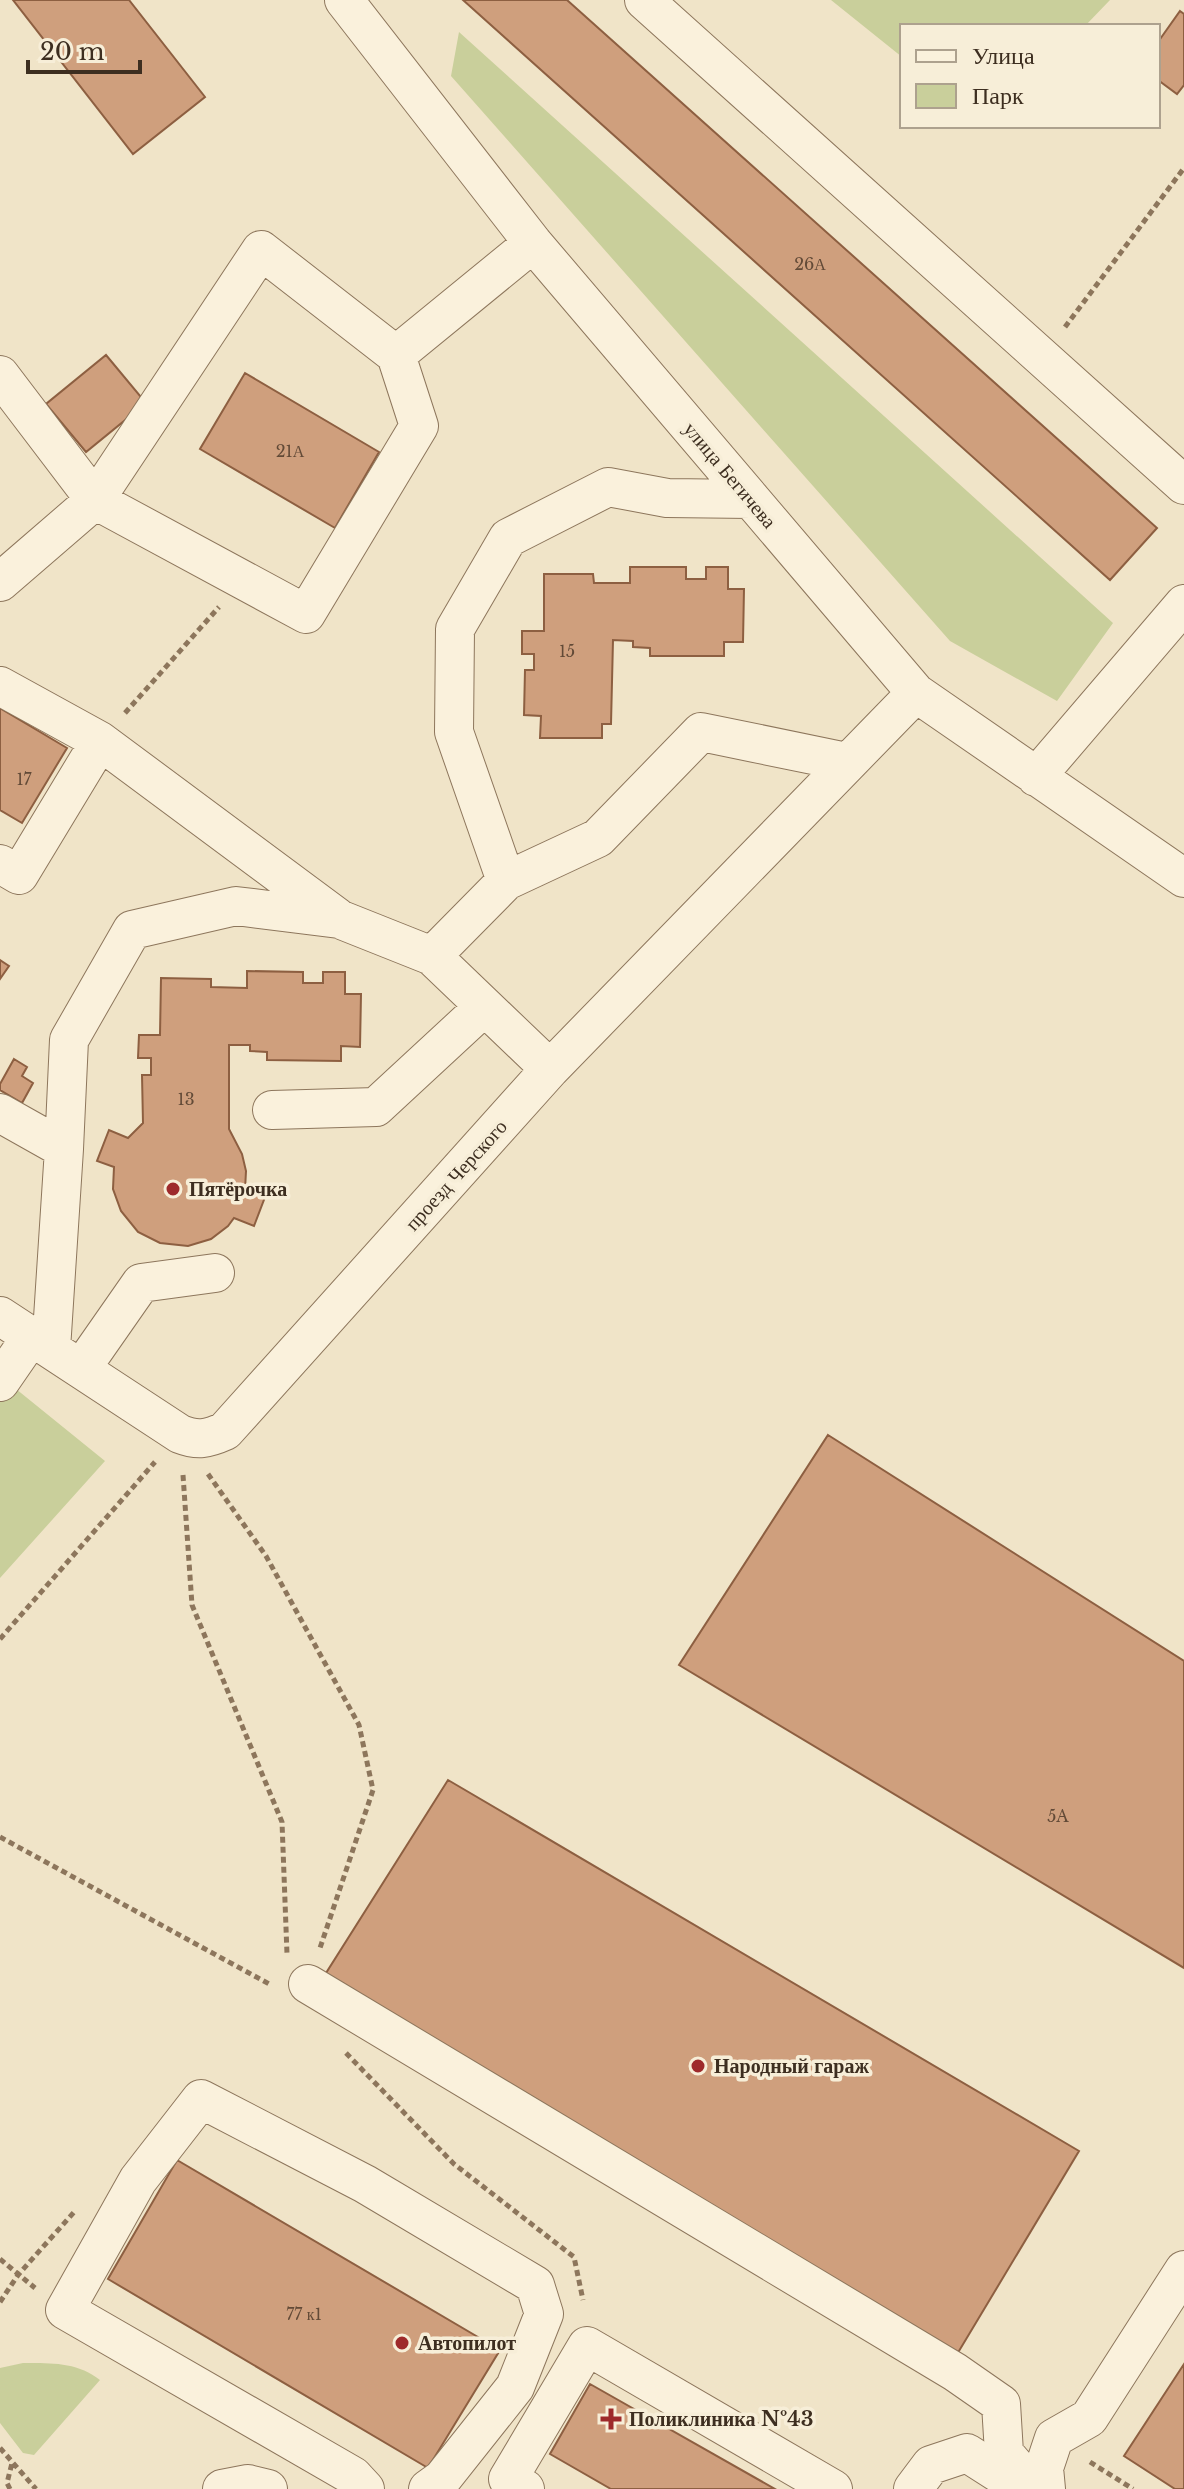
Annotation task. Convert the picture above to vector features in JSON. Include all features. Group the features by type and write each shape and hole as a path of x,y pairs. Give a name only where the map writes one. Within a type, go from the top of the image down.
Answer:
{"street":[{"name":"улица Бегичева","path":"344,0 533,243 916,693 1184,878"},
{"path":"644,0 1184,485"},
{"path":"396,355 533,243"},
{"path":"0,375 95,500 306,614 419,426 396,355 261,250 95,500 0,582"},
{"path":"506,881 454,732 454,717 455,629 508,538 608,487 667,498 751,499"},
{"path":"1036,777 1184,604"},
{"path":"0,686 100,741 339,919"},
{"name":"проезд Черского","path":"180,1434 195,1440 206,1440 225,1431 550,1069 916,693"},
{"path":"432,956 506,881 598,838 701,732 847,762"},
{"path":"0,864 19,875 100,741"},
{"path":"54,1351 69,1040 132,930 236,906 339,919 432,956 550,1069"},
{"path":"272,1110 376,1107 484,1007"},
{"path":"0,1113 64,1149"},
{"path":"0,1382 54,1351 141,1283 215,1273"},
{"path":"0,1316 180,1434"},
{"path":"290,1978 955,2372 1001,2404 1004,2453 1035,2489"},
{"path":"365,2489 353,2476 65,2310 138,2180 201,2099 365,2184 535,2285 544,2314 515,2387 442,2479 428,2489"},
{"path":"1046,2489 1044,2468 1054,2438 1089,2418 1184,2270"},
{"path":"525,2489 508,2479 587,2346 833,2489"},
{"path":"913,2489 931,2465 967,2453 1024,2489"},
{"path":"222,2489 248,2484 268,2489"}],"path":[{"path":"1042,357 1184,168"},
{"path":"100,741 243,580"},
{"path":"0,1639 180,1434"},
{"path":"180,1434 266,1556 359,1725 373,1790 290,1978"},
{"path":"180,1434 192,1605 282,1822 290,1978"},
{"path":"0,1837 290,1978"},
{"path":"344,2052 454,2164 574,2257 585,2312 587,2346"},
{"path":"1054,2438 1133,2489"},
{"path":"0,2448 36,2489"},
{"path":"10,2489 7,2483 12,2462"}],"green space":[{"path":"831,0 1110,0 1087,24 900,24 900,55"},
{"path":"459,32 1113,623 1057,701 950,641 451,76"},
{"path":"0,1376 105,1461 0,1578"},
{"path":"23,2363 73,2367 100,2380 34,2455 23,2453 0,2423 0,2368"}],"building":[{"path":"13,0 129,0 205,97 133,154"},
{"path":"463,0 567,0 1157,528 1110,580"},
{"path":"1180,11 1184,14 1184,85 1177,94 1160,81 1160,39"},
{"path":"106,355 146,403 86,452 46,404"},
{"path":"245,373 379,452 335,528 200,449"},
{"path":"630,567 686,567 686,579 706,579 706,567 728,567 728,589 744,589 743,642 724,642 724,656 650,656 650,648 633,647 633,641 613,640 611,724 602,724 602,738 540,738 541,716 524,715 525,670 534,670 534,654 522,654 522,631 544,631 544,574 593,574 594,583 630,583"},
{"path":"0,708 67,748 22,823 0,810"},
{"path":"0,960 9,966 0,979"},
{"path":"247,971 303,972 303,983 323,983 323,972 345,972 345,994 361,994 360,1047 341,1046 341,1061 267,1060 267,1052 250,1051 250,1045 229,1045 229,1129 242,1154 246,1171 245,1190 265,1197 254,1226 234,1218 211,1239 188,1246 160,1243 138,1232 121,1211 113,1189 114,1167 97,1161 109,1130 128,1138 143,1123 142,1075 151,1075 151,1058 138,1058 139,1035 160,1035 161,978 211,979 211,987 247,988"},
{"path":"14,1059 27,1067 22,1076 33,1083 22,1103 0,1090 0,1084"},
{"path":"828,1435 1184,1661 1184,1968 679,1665"},
{"name":"Народный гараж","path":"448,1780 1079,2151 953,2361 321,1981"},
{"path":"177,2160 500,2350 428,2468 108,2279"},
{"path":"1184,2364 1184,2489 1175,2489 1124,2456"},
{"name":"Поликлиника №43","path":"590,2384 775,2489 611,2489 550,2454"}],"place":[{"name":"Пятёрочка","path":"173,1189"},
{"name":"Народный гараж","path":"698,2066"},
{"name":"Автопилот","path":"402,2343"},
{"name":"Поликлиника №43","path":"611,2419"}]}
